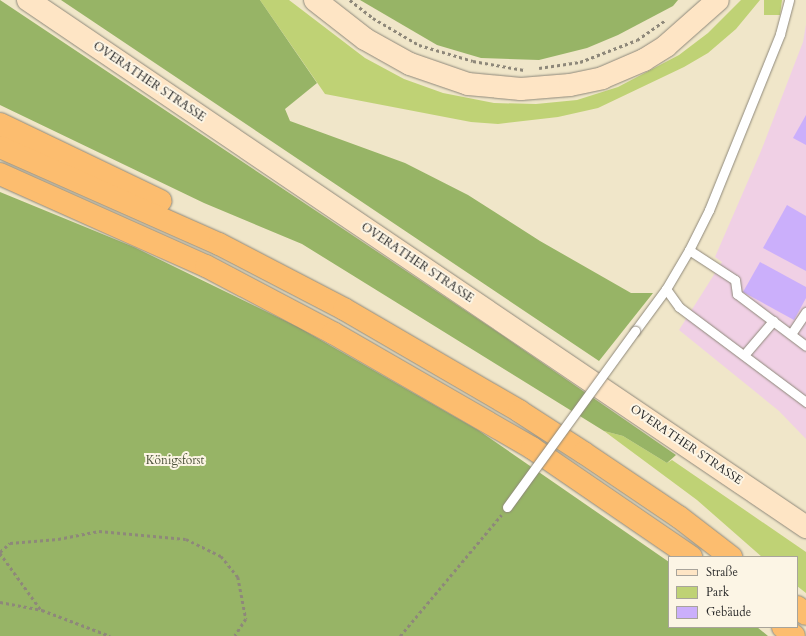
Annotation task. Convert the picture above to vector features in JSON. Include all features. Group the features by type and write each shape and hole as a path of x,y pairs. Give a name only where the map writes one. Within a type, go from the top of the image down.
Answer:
{"highway":[{"path":"0,124 243,242 293,272 344,309"},
{"path":"0,147 218,244 344,309 519,411 584,453 679,518 730,556"},
{"path":"0,174 206,266 339,336 532,448 690,556"},
{"path":"798,608 806,614"},
{"path":"784,628 794,636"}],"main road":[{"name":"OVERATHER STRASSE","path":"28,0 806,527"},
{"path":"315,0 365,39 410,64 468,84 521,89 570,85 602,78 644,60 666,46 718,0"}],"lane":[{"path":"507,508 666,289 689,250 709,210 777,41 789,0"},
{"path":"689,250 735,280 737,294 806,346"},
{"path":"666,289 679,307 806,402"},
{"path":"791,334 806,312"},
{"path":"744,356 773,321"}],"path":[{"path":"350,0 373,18 419,45 473,61 526,70"},
{"path":"533,69 580,62 637,40 669,18"},
{"path":"400,636 507,508"},
{"path":"42,610 0,553 10,543 58,539 99,531 186,539 221,556 238,577 246,619 235,636"},
{"path":"0,602 42,610 108,636"}],"shaded area":[{"path":"806,24 806,439 779,411 679,330 722,262 715,257 761,151 803,42"}],"green space":[{"path":"0,0 502,335 676,455 667,463 623,436 604,431 302,244 204,203 0,105"},
{"path":"61,0 260,0 317,83 285,109 290,121 405,163 468,195 540,241 631,293 653,293 599,361"},
{"path":"260,0 289,0 365,58 404,79 443,93 494,103 536,104 577,100 618,87 679,55 708,33 741,0 760,0 736,29 708,53 684,67 598,108 558,117 498,124 471,122 325,94"},
{"path":"360,0 678,0 673,6 618,35 587,48 539,60 481,58 437,45"},
{"path":"764,0 782,0 780,15 764,15"},
{"name":"Königsforst","path":"0,192 134,247 298,327 478,430 668,561 668,628 758,628 768,636 0,636"},
{"path":"604,431 623,436 667,463 672,460 806,552 806,593 798,587 798,556 761,556 697,500"}],"building":[{"path":"806,115 806,145 793,138"},
{"path":"787,205 806,216 806,271 763,248"},
{"path":"760,262 806,287 806,298 794,320 743,292"}]}
